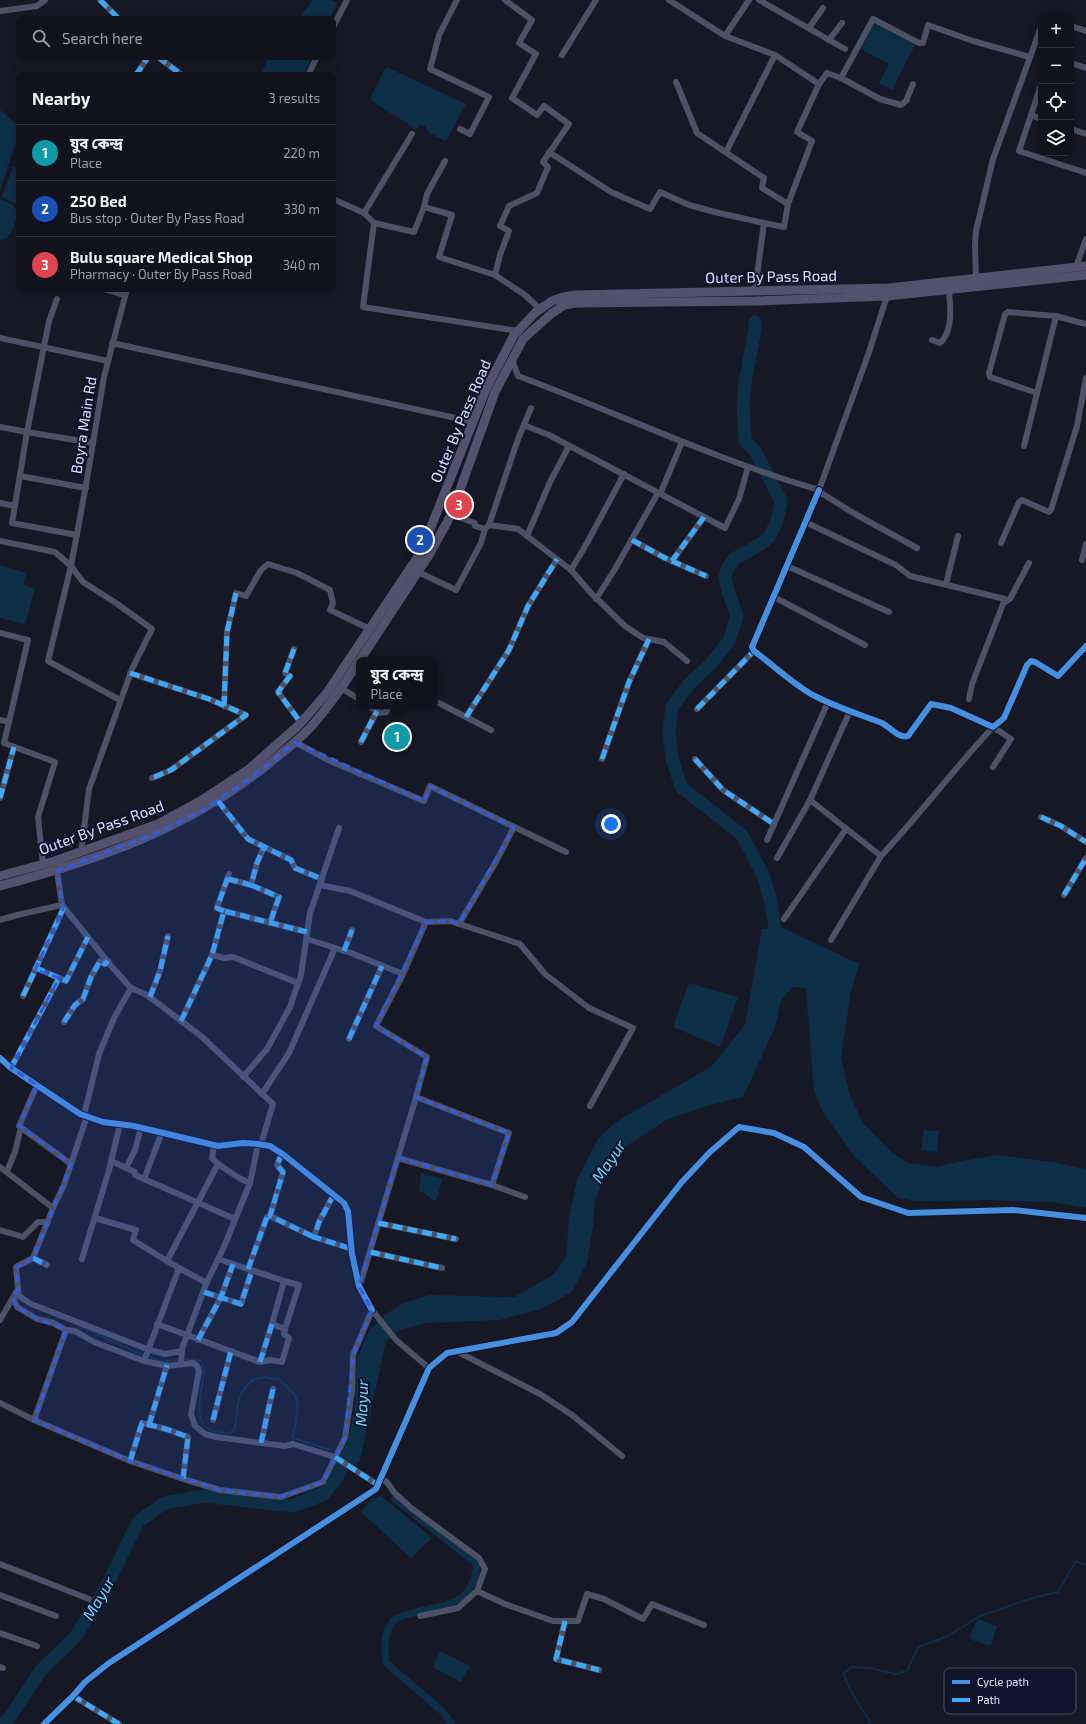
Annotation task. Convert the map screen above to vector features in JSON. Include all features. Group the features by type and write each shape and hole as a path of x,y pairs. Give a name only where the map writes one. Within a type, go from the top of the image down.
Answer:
{"main road":[{"name":"Outer By Pass Road","path":"0,876 81,852 158,824 202,800 249,769 301,723 326,694 421,552 486,390 514,335 540,309 552,301 563,297 576,295 889,288 976,277 1086,266"},
{"name":"Outer By Pass Road","path":"362,657 429,555 451,515 495,392 523,339 541,322 564,306 576,303 755,301 887,296 1086,275"},
{"name":"Outer By Pass Road","path":"0,886 57,871 159,832 218,801 252,778 295,742 332,702 356,666"}],"street":[{"path":"0,11 37,6 46,0"},
{"path":"100,0 116,16"},
{"path":"336,21 347,0"},
{"path":"457,0 439,35 430,69 489,97 470,134 460,128"},
{"path":"495,275 508,231 500,226 509,206 537,193 548,168 543,162 569,124 544,106 537,115 512,98 536,54 519,43 532,20 505,0"},
{"path":"562,55 596,0"},
{"path":"669,0 725,36 775,55 819,84"},
{"path":"725,36 749,0"},
{"path":"759,0 845,50"},
{"path":"809,28 823,8"},
{"path":"841,78 873,19 919,43 923,43 928,25 1030,57"},
{"path":"829,40 842,23"},
{"path":"1074,27 1086,31"},
{"path":"976,277 976,231 993,159 1038,35"},
{"path":"726,152 775,55"},
{"path":"138,72 146,60"},
{"path":"162,60 178,72"},
{"path":"310,72 316,60"},
{"path":"1074,64 1086,68"},
{"path":"549,152 612,192 650,209 660,192 689,205 784,227 788,204 812,141 797,132 819,84 827,73 841,78 880,99 902,105 906,101 913,84"},
{"path":"676,82 697,133 764,178 762,188 788,204"},
{"path":"1038,94 1019,151 1086,173"},
{"path":"1031,115 1038,118"},
{"path":"1074,130 1085,134 1086,126"},
{"path":"364,213 412,134"},
{"path":"336,200 364,213 374,222 414,232 424,207 427,194 445,161"},
{"path":"424,207 452,215 439,257 495,275 525,295 540,309"},
{"path":"374,222 363,307 518,331"},
{"path":"755,291 764,223"},
{"path":"1076,267 1086,239"},
{"path":"932,340 940,343 944,339 947,332 950,320 949,290"},
{"name":"Boyra Main Rd","path":"120,700 48,661 71,566 108,361 126,292"},
{"path":"887,296 865,362 818,491 752,646 754,651 812,694 859,716 883,724 901,736 908,736 931,704 951,708 993,727 1010,739 993,767"},
{"path":"57,299 49,321 45,348 27,432 12,523 77,535"},
{"path":"1037,393 990,376 989,373 1005,314 1008,312 1056,316 1086,324"},
{"path":"1024,446 1056,316"},
{"path":"0,338 108,361"},
{"path":"112,343 474,422"},
{"path":"512,359 518,376 682,442 818,491 855,514 917,548"},
{"path":"1001,543 1019,502 1022,500 1049,512 1051,510 1077,426 1086,378"},
{"path":"418,572 456,590 481,543 531,408"},
{"path":"524,425 549,435 725,528 739,499 748,467"},
{"path":"0,427 93,443"},
{"path":"596,598 632,540 658,493 662,492 682,442"},
{"path":"527,536 550,482 569,446"},
{"path":"571,570 587,544 624,474"},
{"path":"20,476 86,488"},
{"path":"0,503 15,506"},
{"path":"451,515 475,523 475,526 518,530 571,570 596,598 625,626 643,638 664,642 687,661"},
{"path":"672,561 704,517"},
{"path":"805,522 896,565 910,576 1005,599 1005,602"},
{"path":"946,584 958,536"},
{"path":"632,540 672,561 706,576"},
{"path":"0,541 55,552 71,566 83,582 116,603 152,629 130,673 120,700 109,738 89,789 81,852"},
{"path":"1082,560 1086,544"},
{"path":"466,717 509,650 528,606 557,559"},
{"path":"969,699 972,684 1005,602 1013,595 1029,563"},
{"path":"224,706 227,632 236,593 246,596 261,570 268,564 297,573 330,590 333,603 330,610 370,629"},
{"path":"787,566 889,612"},
{"path":"774,597 864,645"},
{"path":"0,633 28,640 4,743 55,762 38,816 43,864"},
{"path":"602,759 629,682 649,639"},
{"path":"831,940 881,856 914,820 976,745 1004,718 1027,666 1031,661 1058,676 1086,646"},
{"path":"294,649 285,673 290,676 278,692 301,723"},
{"path":"697,709 754,651"},
{"path":"130,673 246,715 171,770 152,778"},
{"path":"341,688 356,697"},
{"path":"767,840 828,702"},
{"path":"438,703 491,730"},
{"path":"374,709 379,713 386,712 388,709"},
{"path":"361,742 377,711"},
{"path":"777,858 810,800 850,711"},
{"path":"0,720 9,722"},
{"path":"295,742 328,760 387,787 424,801 430,786 566,852"},
{"path":"0,798 14,747"},
{"path":"695,759 724,790 774,824"},
{"path":"810,800 881,856"},
{"path":"218,801 248,839 291,860 295,868 321,882 350,891 426,922 450,921 520,944 545,974 589,1008 633,1028 590,1106"},
{"path":"1041,817 1061,826 1086,842"},
{"path":"459,924 497,860 514,827"},
{"path":"243,1076 267,1049 290,1007 301,974 310,913 339,828"},
{"path":"784,919 846,829"},
{"path":"251,885 264,847"},
{"path":"1064,895 1086,858"},
{"path":"57,871 63,906 131,988 150,997 201,1036 273,1104 260,1144 250,1183 207,1283 187,1336 182,1352 181,1364"},
{"path":"270,923 279,897 229,876 217,908 224,911 270,923 308,932"},
{"path":"0,920 16,915 63,906"},
{"path":"23,996 63,906"},
{"path":"181,1021 212,955 224,911"},
{"path":"359,1286 427,1057 376,1026 403,974 426,922"},
{"path":"344,951 352,930"},
{"path":"150,997 160,971 168,936"},
{"path":"35,970 36,968 66,981 79,952 88,937"},
{"path":"306,939 344,951 403,974"},
{"path":"262,1094 289,1053 335,948"},
{"path":"212,955 224,958 233,958 298,983"},
{"path":"64,1022 75,1005 83,999 91,977 100,961 104,964 108,961"},
{"path":"349,1039 382,966"},
{"path":"10,1068 59,978"},
{"path":"131,988 114,1018 99,1054 86,1116 71,1164 48,1222 33,1258 16,1267 18,1288 20,1296 32,1304 147,1350 165,1354 182,1352"},
{"path":"0,1058 10,1068 37,1086 86,1116 103,1122 162,1132 214,1145 260,1144 270,1146 282,1153 344,1203 348,1211 352,1249 359,1286 372,1310 396,1340 429,1368"},
{"path":"7,1171 15,1152 21,1127 19,1126 37,1086"},
{"path":"416,1097 509,1134 492,1185"},
{"path":"82,1259 95,1218 120,1124"},
{"path":"21,1127 71,1164"},
{"path":"44,1724 85,1682 109,1663 376,1489 429,1368 446,1353 556,1333 572,1322 681,1183 710,1152 739,1127 774,1133 804,1147 861,1197 908,1213 1013,1210 1086,1218"},
{"path":"126,1168 135,1150 142,1128"},
{"path":"144,1179 162,1132"},
{"path":"214,1145 212,1158 218,1164 239,1178 250,1183"},
{"path":"204,1292 241,1304 266,1217 270,1216 283,1172 276,1165 282,1153"},
{"path":"398,1158 492,1185 524,1197"},
{"path":"111,1161 135,1172 135,1175 235,1219"},
{"path":"167,1261 218,1164"},
{"path":"0,1166 53,1208"},
{"path":"314,1237 319,1222 334,1194"},
{"path":"270,1216 314,1237 352,1249"},
{"path":"95,1218 136,1230 133,1240 207,1283"},
{"path":"0,1230 22,1237 38,1222 48,1222"},
{"path":"378,1223 456,1238"},
{"path":"370,1252 442,1268"},
{"path":"33,1258 47,1265"},
{"path":"157,1324 260,1362 270,1360 282,1362 289,1338 284,1334 285,1329 299,1285 218,1259"},
{"path":"198,1340 220,1297 233,1264"},
{"path":"144,1361 179,1268"},
{"path":"260,1362 284,1281"},
{"path":"0,1320 18,1288"},
{"path":"12,1298 17,1307 37,1319 51,1322 66,1330 75,1331 94,1342 144,1361 167,1365 192,1363 197,1366 199,1371 191,1414 195,1426 205,1434 216,1437 285,1446 293,1444 336,1457 378,1485"},
{"path":"0,1403 34,1420 130,1461 183,1479 220,1490 281,1497 323,1482 336,1457 345,1438 352,1391 353,1355 372,1310"},
{"path":"272,1324 285,1329"},
{"path":"34,1420 66,1330"},
{"path":"213,1420 231,1351"},
{"path":"456,1351 540,1394 572,1415 622,1456"},
{"path":"149,1425 167,1365"},
{"path":"261,1443 273,1389"},
{"path":"130,1461 142,1423 166,1429 188,1438 183,1479"},
{"path":"381,1478 389,1482 395,1493 411,1508 479,1558 485,1569 477,1590 458,1608 420,1616"},
{"path":"0,1564 90,1599"},
{"path":"477,1590 504,1604 553,1621 578,1621 587,1594 604,1599 643,1619 652,1604 704,1625"},
{"path":"0,1595 56,1616"},
{"path":"565,1621 556,1659 599,1670"},
{"path":"0,1633 37,1646"},
{"path":"73,1696 119,1724"}],"highlighted area":[{"path":"295,742 424,801 430,786 514,827 459,924 450,921 426,922 376,1026 427,1057 416,1097 509,1133 492,1185 398,1158 359,1286 372,1310 353,1355 345,1438 323,1482 281,1497 220,1490 130,1461 34,1420 66,1330 37,1319 17,1307 13,1298 18,1289 16,1267 33,1258 71,1164 19,1126 37,1085 11,1068 59,978 35,970 63,909 57,871 159,832 203,810 252,777"}],"water":[{"path":"313,0 330,0 337,3 330,16 300,16"},
{"path":"874,24 915,45 892,90 879,83 889,64 861,49"},
{"path":"268,60 310,60 304,72 262,72"},
{"path":"386,67 466,104 446,141 429,133 425,125 419,126 416,130 370,99"},
{"path":"0,110 16,124 16,141 0,191"},
{"path":"13,167 16,167 16,204 2,197"},
{"path":"0,199 12,204 16,209 16,218 11,233 5,239 0,240"},
{"path":"0,565 26,573 23,585 35,588 25,624 0,618"},
{"path":"783,928 859,964 851,991 841,1058 850,1096 863,1123 891,1152 908,1163 936,1167 998,1155 1052,1162 1086,1169 1086,1208 1052,1202 988,1200 916,1201 898,1198 855,1157 823,1113 814,1091 806,988 792,987 781,1001 775,1027 743,1097 710,1105 668,1119 628,1145 605,1173 595,1201 593,1226 587,1262 572,1292 541,1309 500,1320 426,1323 403,1329 386,1341 360,1460 347,1470 342,1482 327,1500 302,1510 300,1497 325,1485 348,1440 354,1411 357,1357 370,1329 385,1315 403,1303 430,1295 514,1297 553,1275 566,1257 569,1218 577,1180 598,1139 616,1122 712,1066 745,1025 762,929"},
{"path":"689,983 738,997 720,1047 673,1027"},
{"path":"924,1130 939,1131 937,1152 921,1150"},
{"path":"421,1173 442,1179 438,1196 435,1201 419,1191"},
{"path":"381,1496 432,1538 411,1558 361,1512 372,1499"},
{"path":"978,1619 997,1626 991,1646 972,1640 970,1635"},
{"path":"440,1651 470,1666 461,1682 433,1667"}],"waterway":[{"path":"755,322 755,330 745,382 743,405 745,441 755,451 781,501 777,521 770,536 761,544 734,559 727,569 725,578 737,616 729,641 710,665 690,683 672,707 669,731 672,758 681,787 742,835 763,875 770,898 778,945"},
{"path":"80,1326 133,1351 160,1361 190,1359 201,1361 204,1370 199,1413 204,1426 210,1430 230,1433 235,1428 238,1404 242,1391 254,1379 265,1377 280,1380 295,1395 298,1405 293,1438 330,1450"},
{"name":"Mayur","path":"3,1724 10,1717 41,1670 76,1636 104,1591 138,1522 164,1503 204,1496 292,1506 318,1495"},
{"path":"395,1499 477,1564 474,1578 463,1597 454,1602 396,1618 391,1623 385,1640 386,1663 442,1711 452,1724"},
{"path":"871,1724 852,1693 843,1674 852,1667 870,1668 896,1674 907,1671 918,1647 948,1636 980,1616 1032,1598 1058,1592 1076,1561 1086,1565"}],"marked path":[{"path":"100,0 116,16"},
{"path":"138,72 146,60"},
{"path":"162,60 178,72"},
{"path":"672,561 704,517"},
{"path":"632,540 665,558 706,576"},
{"path":"466,717 509,650 528,606 557,559"},
{"path":"224,706 227,632 236,593"},
{"path":"602,759 629,682 649,639"},
{"path":"294,649 285,673 290,676 278,692 301,723"},
{"path":"697,709 754,651"},
{"path":"130,673 209,699 246,715 171,770 152,778"},
{"path":"361,742 377,711"},
{"path":"0,798 14,747"},
{"path":"695,759 723,790 774,824"},
{"path":"218,801 248,839 291,860 295,868 322,879"},
{"path":"1041,817 1061,826 1086,842"},
{"path":"228,879 251,885 257,863 264,847"},
{"path":"1064,895 1086,858"},
{"path":"224,911 217,908 229,874"},
{"path":"251,885 279,897 270,923"},
{"path":"35,970 64,907"},
{"path":"181,1021 212,955 224,911 307,932"},
{"path":"344,951 352,930"},
{"path":"150,997 160,971 168,936"},
{"path":"23,996 36,968 66,981 88,937"},
{"path":"64,1022 75,1005 83,999 91,977 100,961 105,964 108,961"},
{"path":"349,1039 382,966"},
{"path":"11,1068 59,978"},
{"path":"282,1153 277,1165 283,1172 270,1216 314,1237"},
{"path":"334,1194 319,1222 314,1237 352,1249"},
{"path":"248,1269 267,1217 270,1216"},
{"path":"378,1223 456,1239"},
{"path":"370,1252 442,1268"},
{"path":"33,1258 47,1265"},
{"path":"198,1340 221,1297 233,1264"},
{"path":"204,1292 241,1304 252,1270"},
{"path":"260,1362 272,1324"},
{"path":"213,1420 231,1351"},
{"path":"149,1425 167,1365"},
{"path":"261,1443 273,1389"},
{"path":"130,1461 142,1423 166,1429 188,1437 183,1479"},
{"path":"335,1457 378,1485"},
{"path":"565,1621 556,1659 599,1670"},
{"path":"73,1696 119,1724"}],"cycle path":[{"path":"819,490 752,647 754,651 806,691 830,703 882,723 901,736 908,736 931,704 951,708 993,727 1004,718 1027,665 1031,661 1058,676 1086,646"},
{"path":"0,1058 11,1068 80,1114 103,1122 134,1126 218,1146 243,1143 270,1146 284,1155 344,1203 348,1211 352,1254 359,1286 372,1310"},
{"path":"44,1724 85,1682 109,1663 376,1489 429,1368 447,1353 556,1333 572,1322 681,1183 710,1152 739,1127 774,1133 804,1147 861,1197 908,1213 1013,1210 1086,1218"}],"place":[{"name":"Bulu square Medical Shop","path":"459,505"},
{"name":"250 Bed","path":"420,540"},
{"name":"যুব কেন্দ্র","path":"397,737"}]}
